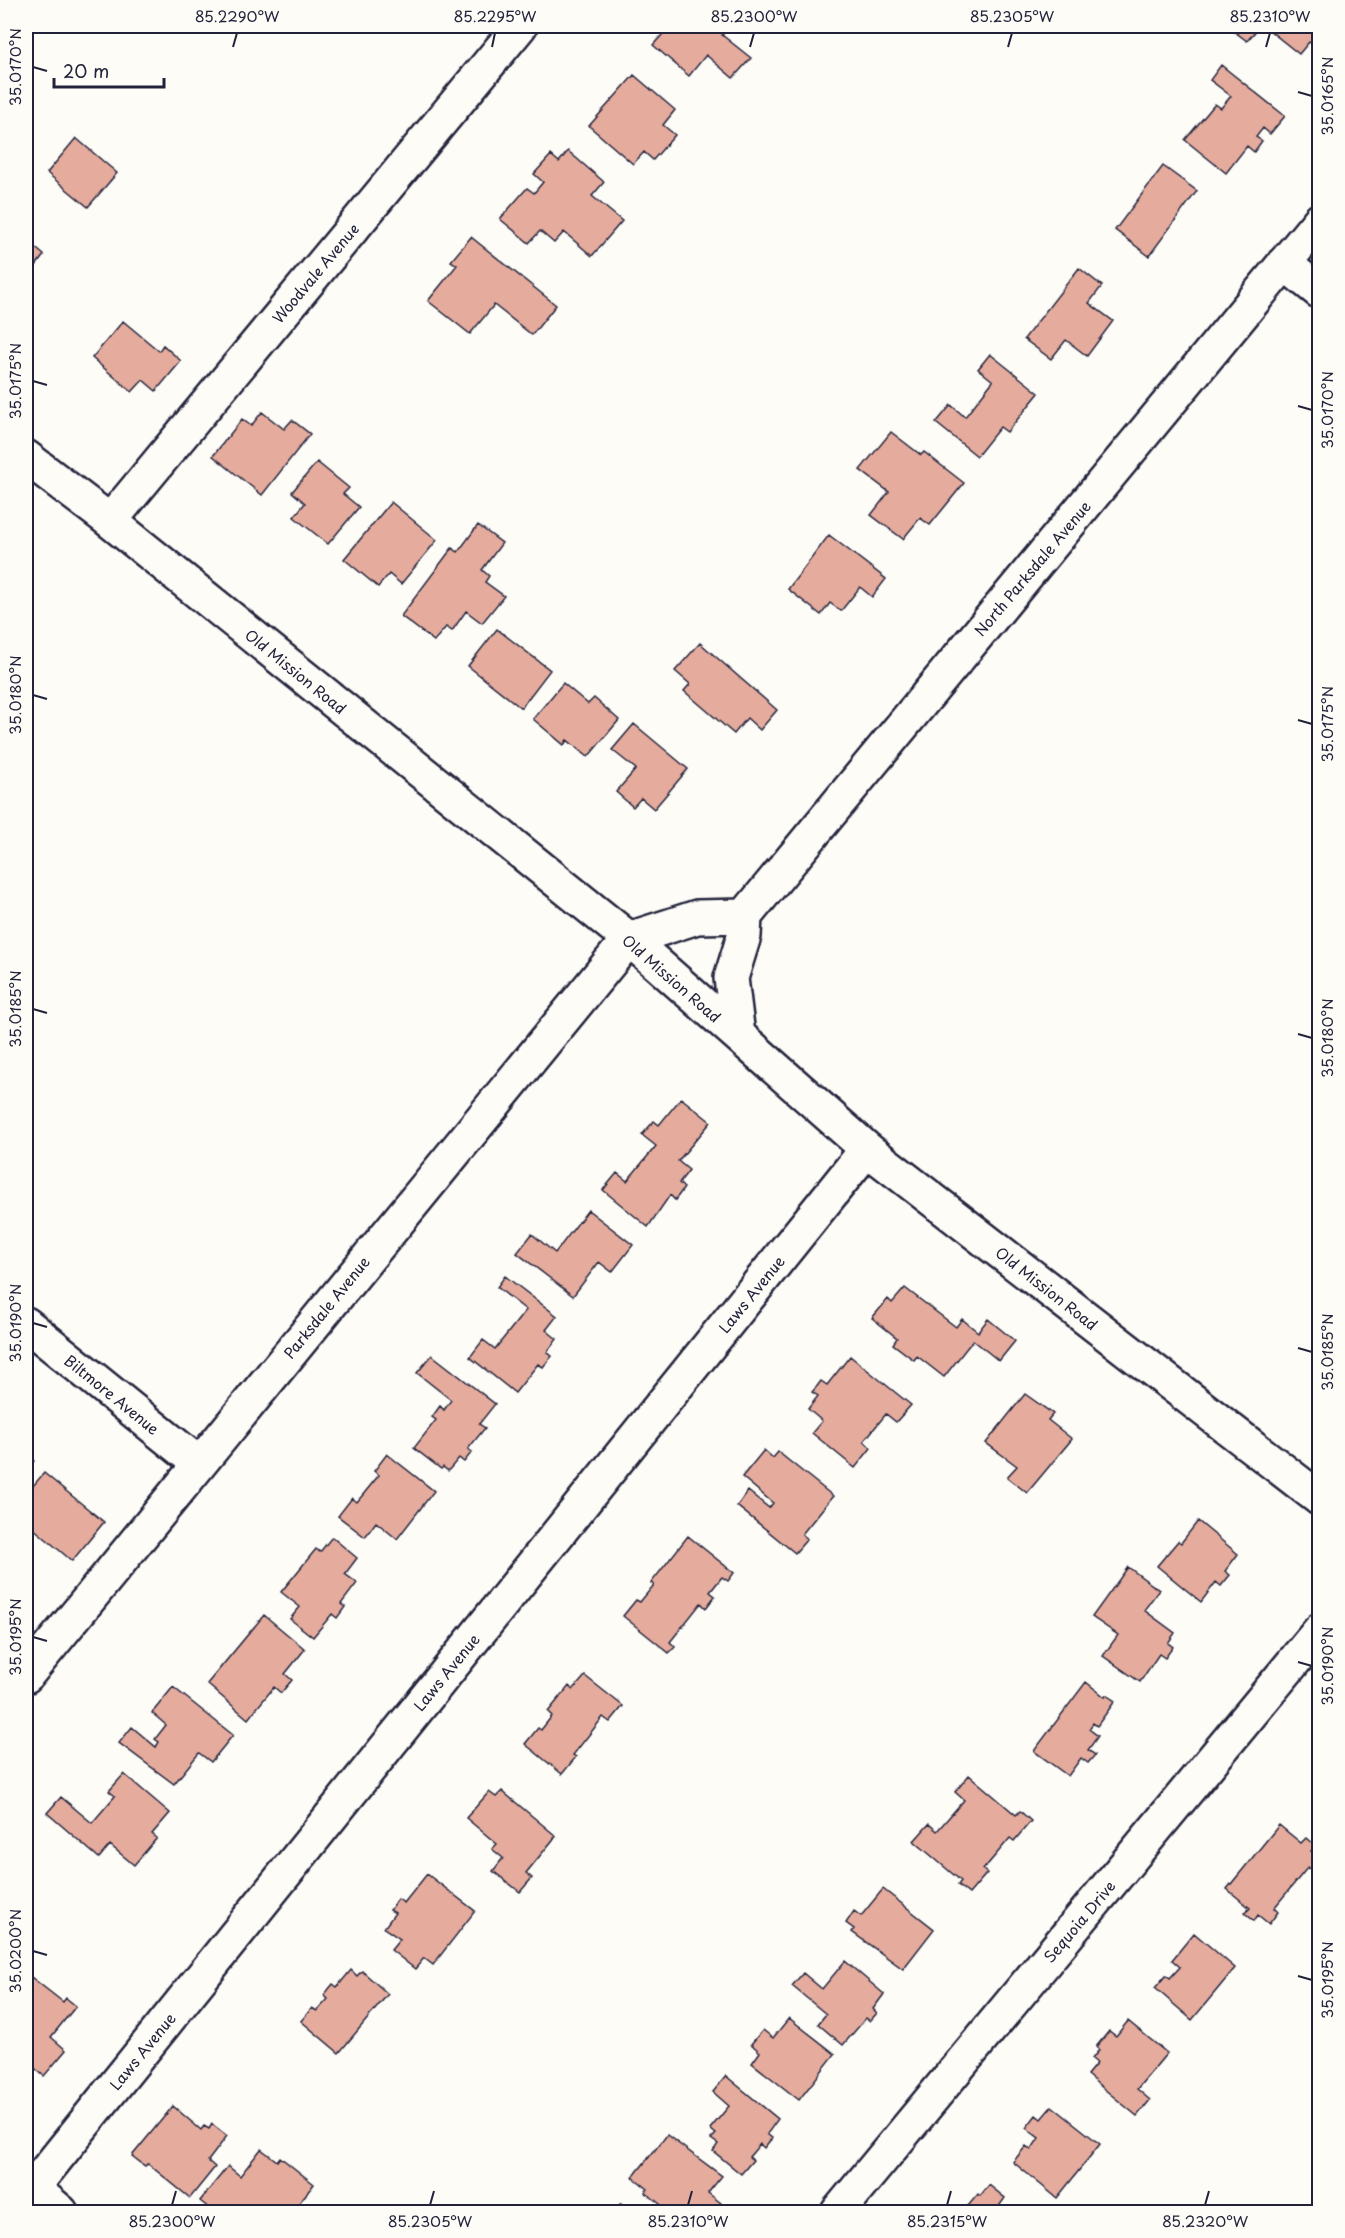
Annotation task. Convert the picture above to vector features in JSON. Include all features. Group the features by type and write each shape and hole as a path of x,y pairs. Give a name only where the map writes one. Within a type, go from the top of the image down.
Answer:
{"street":[{"name":"Woodvale Avenue","path":"110,521 520,26"},
{"name":"North Parksdale Avenue","path":"744,916 1320,220"},
{"path":"1284,263 1320,292"},
{"name":"Old Mission Road","path":"26,456 629,939 867,1149 1320,1499"},
{"path":"629,939 697,917 744,916 744,936 731,978 738,1035"},
{"name":"Parksdale Avenue","path":"26,1676 629,939"},
{"name":"Laws Avenue","path":"28,2188 867,1149"},
{"name":"Biltmore Avenue","path":"26,1324 198,1463"},
{"name":"Sequoia Drive","path":"838,2212 1320,1630"},
{"path":"28,2188 61,2212"}],"building":[{"path":"670,26 730,26 722,35 751,58 733,78 706,55 689,76 653,45"},
{"path":"1227,26 1260,26 1247,41"},
{"path":"1264,26 1320,26 1320,50 1309,42 1299,54"},
{"path":"1221,65 1285,116 1270,134 1263,128 1256,137 1262,141 1254,152 1247,146 1226,173 1185,140 1215,104 1221,108 1231,96 1210,80"},
{"path":"634,75 675,110 663,125 675,135 653,160 644,152 633,164 589,126"},
{"path":"76,138 117,173 88,207 47,173"},
{"path":"568,151 604,182 592,196 622,221 592,256 564,232 554,243 540,231 529,243 500,219 527,188 534,193 543,182 534,174 551,155 559,162"},
{"path":"1163,166 1197,191 1149,256 1115,230"},
{"path":"471,237 556,305 532,335 494,305 470,334 428,301 457,265 451,261"},
{"path":"26,240 44,255 26,279"},
{"path":"1079,268 1102,286 1089,303 1113,321 1087,356 1066,340 1051,359 1024,339"},
{"path":"123,321 159,351 163,345 181,361 156,391 143,380 132,392 92,358"},
{"path":"990,354 1039,393 1007,432 1000,427 977,456 936,423 951,405 965,417 993,381 978,369"},
{"path":"262,412 284,429 292,420 310,434 262,495 213,456 242,419 251,426"},
{"path":"891,432 921,455 924,452 964,483 930,525 920,518 903,539 871,515 889,492 860,470"},
{"path":"317,462 349,488 343,494 359,507 328,544 294,517 305,503 292,492"},
{"path":"391,502 437,540 401,584 389,574 378,587 344,559"},
{"path":"478,525 502,543 482,570 489,576 485,582 504,596 482,623 466,611 452,631 446,627 434,641 401,616 452,548 458,552"},
{"path":"829,535 886,579 872,597 860,587 841,611 830,603 821,615 788,589"},
{"path":"497,629 550,670 521,708 468,666"},
{"path":"700,643 777,710 760,730 747,718 734,734 684,691 690,684 675,671"},
{"path":"563,683 588,704 594,698 619,720 588,757 567,740 564,745 533,719"},
{"path":"634,724 688,769 654,809 641,798 633,807 616,792 636,769 612,750"},
{"path":"681,1098 711,1122 678,1161 689,1170 679,1183 684,1188 675,1200 670,1195 648,1227 603,1190 617,1173 627,1181 656,1146 642,1135 654,1121 659,1125"},
{"path":"588,1210 633,1245 612,1272 599,1262 573,1296 517,1253 532,1234 555,1253"},
{"path":"505,1276 557,1316 546,1330 557,1339 547,1352 552,1356 543,1367 538,1364 515,1393 470,1357 483,1340 495,1349 526,1310 497,1287"},
{"path":"905,1288 956,1327 962,1319 978,1332 988,1319 1015,1341 999,1361 973,1340 944,1377 917,1356 914,1360 893,1344 897,1338 872,1318 888,1299 892,1303"},
{"path":"432,1355 495,1404 479,1424 485,1428 468,1449 472,1452 464,1462 459,1458 448,1471 443,1467 441,1469 414,1448 436,1420 432,1417 440,1406 444,1410 451,1400 417,1373"},
{"path":"850,1356 911,1405 896,1422 886,1414 864,1441 871,1448 855,1468 812,1433 822,1421 808,1409 818,1396 812,1392 821,1381 827,1385"},
{"path":"1025,1394 1053,1414 1048,1420 1072,1439 1027,1493 1007,1477 1017,1466 986,1443"},
{"path":"764,1450 773,1458 778,1452 833,1496 802,1534 807,1539 795,1553 737,1506 748,1491 769,1508 773,1503 742,1477"},
{"path":"387,1454 434,1491 397,1539 376,1522 365,1537 338,1516 352,1498 357,1502 379,1475 374,1471"},
{"path":"26,1455 34,1461 26,1472"},
{"path":"44,1473 104,1522 72,1561 26,1522 26,1494"},
{"path":"1198,1521 1238,1554 1225,1571 1230,1575 1221,1586 1216,1582 1201,1602 1157,1566 1178,1541 1181,1543"},
{"path":"688,1536 734,1573 728,1581 722,1577 710,1592 715,1596 706,1608 701,1603 670,1642 675,1647 669,1653 623,1616 636,1600 640,1602 654,1585 651,1583"},
{"path":"332,1537 357,1558 345,1574 357,1583 341,1604 345,1607 337,1618 332,1614 313,1637 290,1619 300,1607 281,1592 316,1549 320,1552"},
{"path":"1128,1567 1159,1590 1144,1610 1175,1633 1168,1643 1173,1647 1165,1658 1159,1654 1140,1682 1103,1656 1118,1635 1092,1617"},
{"path":"264,1615 305,1649 285,1674 292,1680 281,1693 274,1687 248,1719 207,1684"},
{"path":"585,1676 623,1706 610,1722 603,1717 573,1755 576,1757 562,1774 525,1744 552,1716 548,1712 569,1686 573,1690"},
{"path":"1086,1682 1105,1697 1106,1695 1115,1701 1097,1726 1093,1723 1089,1729 1098,1736 1088,1750 1095,1755 1088,1763 1081,1758 1068,1776 1034,1751"},
{"path":"173,1687 233,1735 211,1762 199,1753 174,1784 119,1743 132,1727 156,1747 159,1742 155,1739 166,1725 152,1713"},
{"path":"124,1774 170,1813 152,1834 157,1838 134,1865 110,1845 99,1858 47,1813 61,1797 92,1823 115,1796 109,1791"},
{"path":"969,1775 1016,1815 1020,1811 1031,1821 1014,1841 1010,1838 983,1870 987,1873 969,1894 958,1885 961,1881 914,1841 929,1824 937,1831 964,1800 955,1792"},
{"path":"502,1791 556,1836 526,1873 532,1878 520,1892 493,1871 503,1858 492,1849 497,1844 466,1818 489,1792 496,1797"},
{"path":"1279,1825 1301,1843 1306,1838 1315,1846 1311,1851 1320,1857 1320,1862 1313,1871 1308,1867 1274,1908 1278,1912 1269,1924 1258,1915 1254,1921 1245,1913 1250,1908 1227,1889"},
{"path":"427,1874 475,1911 433,1965 424,1958 415,1969 391,1950 400,1939 384,1928 395,1913 390,1910 398,1899 404,1903"},
{"path":"883,1889 934,1929 903,1969 852,1932 854,1929 846,1923 854,1911 861,1916"},
{"path":"1194,1933 1235,1968 1192,2020 1155,1988 1166,1975 1170,1978 1180,1967 1172,1960"},
{"path":"845,1961 884,1994 873,2009 877,2013 870,2021 866,2018 843,2045 818,2024 826,2014 792,1986 803,1973 822,1989"},
{"path":"351,1970 357,1976 362,1971 388,1994 339,2053 301,2021 312,2008 317,2011 328,1999 324,1995 333,1984 337,1987"},
{"path":"31,1977 63,2002 66,1998 76,2006 51,2037 66,2050 44,2076 31,2065 30,2068 26,2065 26,1984"},
{"path":"789,2018 835,2054 799,2100 752,2063 760,2052 751,2044 763,2030 773,2038"},
{"path":"1128,2021 1167,2053 1137,2089 1150,2100 1137,2116 1087,2075 1097,2063 1092,2059 1099,2050 1096,2047 1109,2031 1116,2036"},
{"path":"726,2076 778,2119 767,2134 772,2138 764,2148 760,2144 749,2157 753,2160 741,2174 713,2151 718,2144 711,2139 716,2134 710,2129 729,2106 713,2092"},
{"path":"173,2106 201,2130 204,2126 209,2129 212,2124 227,2136 208,2161 215,2167 190,2198 148,2164 145,2166 132,2156"},
{"path":"1052,2106 1100,2144 1057,2198 1013,2162 1026,2146 1031,2150 1039,2138 1026,2128 1036,2115 1041,2119"},
{"path":"667,2135 722,2176 708,2193 721,2203 714,2211 709,2207 703,2212 670,2212 645,2192 648,2189 633,2177"},
{"path":"261,2149 277,2161 280,2157 314,2184 292,2212 214,2212 200,2201 228,2166 240,2176"},
{"path":"989,2185 1005,2198 997,2209 1002,2212 963,2212 978,2194 980,2196"},
{"path":"621,2203 632,2212 613,2212"}]}
